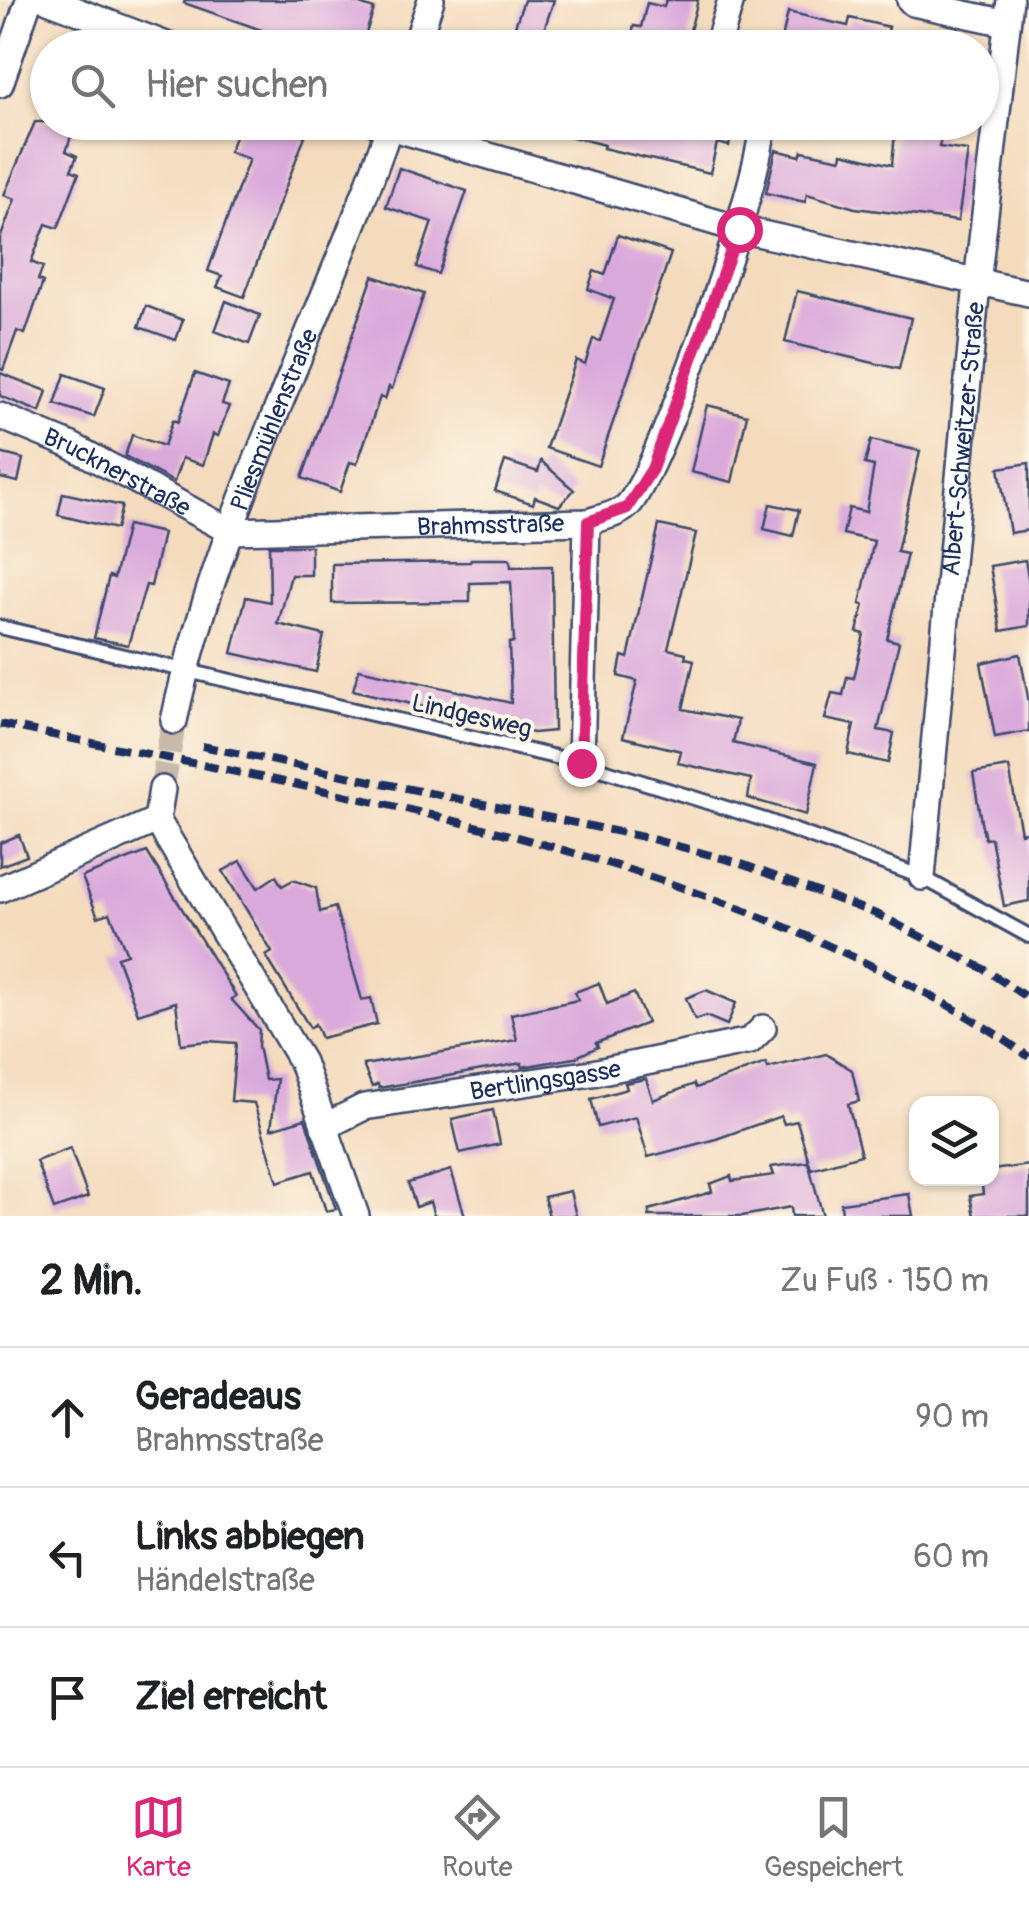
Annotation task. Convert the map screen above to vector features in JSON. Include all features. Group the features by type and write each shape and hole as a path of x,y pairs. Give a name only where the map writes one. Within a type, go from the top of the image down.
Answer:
{"street":[{"path":"0,84 29,0"},
{"path":"48,0 127,30"},
{"path":"421,30 431,0"},
{"path":"723,30 731,0"},
{"path":"910,0 1008,11"},
{"name":"Albert-Schweitzer-Straße","path":"999,90 1008,11"},
{"name":"Pliesmühlenstraße","path":"174,722 185,672 230,531 378,140"},
{"path":"438,140 739,229 1029,293"},
{"name":"Brahmsstraße","path":"230,531 588,522 627,508 652,469 739,229 758,140"},
{"name":"Albert-Schweitzer-Straße","path":"922,877 993,140"},
{"name":"Brucknerstraße","path":"0,416 70,444 230,531"},
{"path":"581,763 588,522"},
{"path":"162,789 157,820 302,1062 356,1216"},
{"path":"0,888 157,820"},
{"name":"Bertlingsgasse","path":"324,1126 364,1106 592,1073 750,1040 763,1028"}],"lane":[{"name":"Lindgesweg","path":"0,626 581,763 765,820 922,877 1029,936"}],"building":[{"path":"348,0 374,9 367,30 262,30 184,3"},
{"path":"524,0 554,0 544,30 515,26"},
{"path":"666,0 698,0 690,30 633,30 634,26 641,27 647,3 664,7"},
{"path":"788,12 848,26 850,18 889,27 888,30 784,30"},
{"path":"30,134 30,140 70,140 66,151 77,156 71,170 79,173 58,228 46,224 31,262 43,267 38,280 43,282 25,334 17,331 3,370 0,239 15,199 4,195"},
{"path":"234,140 303,140 244,297 217,287 222,276 208,271 249,159 229,152"},
{"path":"584,140 730,140 729,146 717,143 710,173 603,148 604,145"},
{"path":"894,140 941,140 939,147 968,151 958,221 855,208 807,194 805,202 766,193 776,150 841,159 842,153 892,165"},
{"path":"399,168 467,191 438,274 417,267 432,222 386,207"},
{"path":"618,235 671,253 598,466 546,448 576,360 585,364 593,339 600,341 614,299 588,289 594,271 605,275"},
{"path":"373,276 424,294 392,389 389,387 385,399 380,397 357,464 350,462 340,492 302,478"},
{"path":"797,291 911,318 899,369 785,342"},
{"path":"226,301 260,315 249,344 215,331"},
{"path":"146,306 183,320 176,340 139,327"},
{"path":"0,373 47,391 40,412 0,396"},
{"path":"195,373 229,385 222,404 229,406 218,436 213,434 203,465 182,458 174,482 125,456 132,435 164,446 173,420 178,422"},
{"path":"65,374 105,388 94,417 55,404"},
{"path":"707,405 747,415 732,482 691,472"},
{"path":"871,440 920,451 897,552 907,554 887,639 899,642 878,730 894,733 888,763 848,754 854,725 825,719 832,693 843,695 847,677 854,678 864,634 857,632 864,605 860,604 874,541 843,534 849,508 866,512 874,466 865,464"},
{"path":"0,453 23,459 18,482 0,478"},
{"path":"505,461 538,472 541,461 574,490 559,506 535,497 533,504 495,491"},
{"path":"1029,463 1029,530 1010,533 999,468"},
{"path":"63,493 122,506 116,529 58,515"},
{"path":"770,504 799,510 793,536 764,529"},
{"path":"127,525 163,533 151,586 146,585 128,645 94,638"},
{"path":"659,525 696,533 668,649 686,653 685,658 694,660 683,709 738,720 733,743 817,763 806,815 748,798 751,779 678,763 681,751 623,737 637,681 618,676 622,656 628,658"},
{"path":"269,546 311,546 311,575 291,575 278,624 324,635 316,672 232,653 246,597 270,602"},
{"path":"510,559 511,567 552,566 554,731 533,733 353,690 359,669 511,703 511,582 470,583 470,602 332,603 332,564"},
{"path":"1025,560 1029,626 1001,631 990,566"},
{"path":"1020,654 1029,703 1029,731 995,737 981,663"},
{"path":"1009,767 1021,833 1029,831 1029,901 1004,906 991,838 985,839 981,822 973,773"},
{"path":"19,835 27,856 0,866 0,843"},
{"path":"147,852 236,996 231,999 259,1030 265,1080 277,1079 271,1129 305,1119 336,1209 326,1211 313,1171 278,1182 254,1103 231,1101 236,1043 181,1044 176,1002 138,1014 117,957 127,954 110,913 98,917 82,877"},
{"path":"241,861 258,888 276,876 282,886 293,880 316,888 320,912 335,907 362,1000 371,998 377,1024 321,1038 315,1024 310,1028 266,956 272,952 223,871"},
{"path":"599,983 607,1004 634,993 647,1023 596,1043 598,1047 574,1058 379,1088 378,1084 372,1087 363,1065 517,1040 511,1014 578,1000 575,992"},
{"path":"706,990 736,1003 727,1025 706,1016 695,1020 686,998"},
{"path":"826,1054 852,1070 859,1101 848,1104 861,1155 811,1169 797,1121 784,1124 781,1116 648,1157 636,1117 598,1127 591,1099 627,1089 625,1083 646,1079 653,1100 766,1063 768,1068"},
{"path":"493,1110 500,1144 460,1153 452,1119"},
{"path":"70,1148 88,1197 54,1209 36,1161"},
{"path":"808,1162 823,1216 792,1216 791,1207 742,1216 649,1216 649,1210 712,1192 710,1184 731,1176 732,1181 774,1175 771,1167"},
{"path":"1029,1165 1029,1216 974,1216 970,1196 983,1194 982,1186 999,1186 999,1169"},
{"path":"451,1170 465,1216 434,1216 430,1202 416,1207 408,1183"},
{"path":"570,1191 576,1216 549,1216 544,1197"},
{"path":"909,1194 913,1216 842,1216 841,1203"}],"tunnel":[{"path":"162,789 174,721"}],"railway":[{"path":"0,724 426,814 635,872 738,908 862,961 960,1012 1029,1057"},
{"path":"202,746 648,838 736,862 879,915 984,969 1029,999"}],"route":[{"path":"581,763 588,522 627,508 652,469 739,229"}]}
